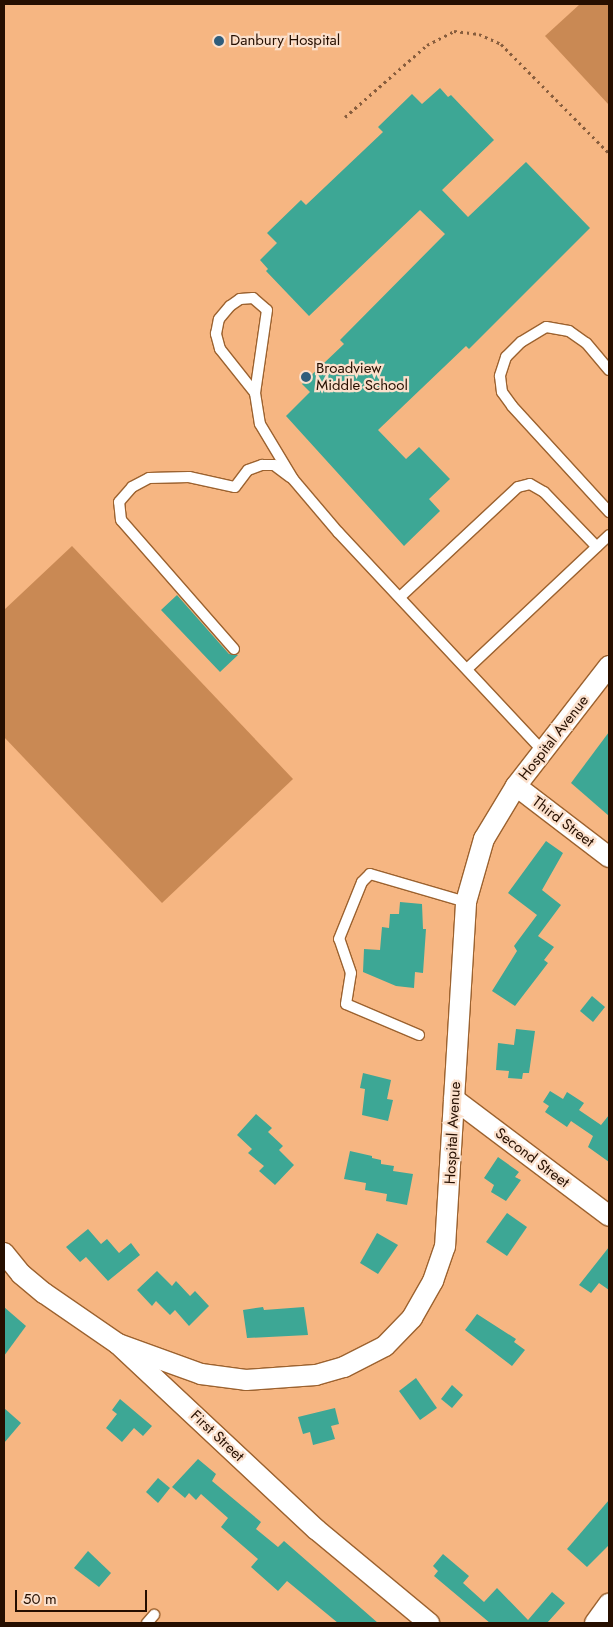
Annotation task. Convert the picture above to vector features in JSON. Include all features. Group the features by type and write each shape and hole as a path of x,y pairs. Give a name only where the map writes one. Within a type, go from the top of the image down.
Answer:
{"street":[{"name":"Hospital Avenue","path":"118,1344 200,1374 246,1380 316,1375 344,1367 385,1346 412,1318 433,1281 445,1247 466,902 484,839 516,786 609,666"},
{"name":"Third Street","path":"516,786 609,857"},
{"name":"Second Street","path":"454,1099 609,1216"},
{"name":"First Street","path":"4,1253 8,1271 44,1293 118,1344 318,1530 429,1623"},
{"path":"596,1623 609,1604"}],"lane":[{"path":"255,393 220,349 216,334 219,319 230,306 240,299 260,301 268,318 255,393 260,424 293,479 338,532 543,751"},
{"path":"609,370 586,343 569,331 546,327 521,342 506,357 500,376 502,392 512,406 609,512"},
{"path":"234,648 121,520 119,502 132,487 149,478 189,477 235,487 248,470 274,466 293,479"},
{"path":"400,597 518,487 530,484 544,492 597,547"},
{"path":"467,669 609,535"},
{"path":"419,1035 346,1004 351,973 339,939 362,882 370,874 466,902"}],"path":[{"path":"345,117 427,45 454,31 479,34 501,44 609,153"}],"shaded area":[{"path":"580,4 609,4 609,105 545,36"},
{"path":"72,546 293,779 162,903 4,737 4,610"}],"building":[{"path":"440,88 448,97 451,95 494,140 442,190 468,217 526,162 590,228 469,349 466,346 378,430 406,459 419,447 450,479 429,499 440,511 404,546 286,416 310,392 302,384 344,344 340,340 445,234 420,210 309,316 266,271 268,269 260,260 277,243 267,233 301,200 306,205 383,132 378,127 412,94 422,104"},
{"path":"177,595 229,654 238,655 220,672 161,610"},
{"path":"609,732 609,816 571,783"},
{"path":"546,841 563,853 542,890 561,905 538,936 554,947 544,960 548,963 515,1006 492,991 517,951 514,946 537,915 508,893"},
{"path":"400,902 422,904 423,929 426,929 423,973 415,972 414,988 396,986 363,972 364,949 380,950 382,927 389,928 390,914 399,914"},
{"path":"592,996 605,1007 593,1022 580,1011"},
{"path":"516,1029 535,1031 529,1073 523,1073 522,1079 508,1078 509,1071 496,1070 498,1043 514,1045"},
{"path":"363,1073 391,1080 387,1099 393,1100 388,1121 362,1115 365,1089 360,1088"},
{"path":"550,1091 563,1099 567,1092 584,1103 579,1110 601,1125 609,1115 609,1162 588,1147 593,1136 571,1121 567,1127 545,1112 549,1106 543,1102"},
{"path":"256,1114 272,1128 268,1132 283,1146 279,1150 294,1165 275,1185 259,1171 264,1166 248,1153 252,1149 237,1135"},
{"path":"350,1151 372,1156 372,1158 381,1160 381,1164 394,1166 393,1171 413,1174 407,1205 386,1201 387,1194 365,1190 366,1183 344,1179"},
{"path":"498,1157 519,1172 515,1177 521,1180 506,1201 491,1192 494,1185 484,1178"},
{"path":"507,1213 527,1227 507,1256 486,1242"},
{"path":"88,1229 101,1244 107,1239 119,1253 131,1243 140,1255 108,1281 86,1257 80,1262 66,1247"},
{"path":"377,1233 398,1245 378,1274 360,1263"},
{"path":"609,1247 609,1290 599,1283 591,1293 579,1285"},
{"path":"157,1271 172,1286 176,1281 190,1296 195,1291 209,1306 189,1326 175,1310 170,1315 156,1301 152,1306 137,1290"},
{"path":"4,1307 26,1326 4,1356"},
{"path":"263,1307 264,1310 304,1307 308,1335 247,1338 243,1310"},
{"path":"477,1314 516,1339 514,1342 525,1350 512,1366 465,1330"},
{"path":"416,1378 437,1408 420,1420 399,1391"},
{"path":"452,1385 463,1395 452,1408 441,1399"},
{"path":"120,1399 152,1426 143,1436 134,1428 122,1442 106,1428 117,1414 112,1410"},
{"path":"4,1408 21,1423 4,1443"},
{"path":"335,1408 339,1424 331,1426 335,1439 313,1445 310,1432 303,1434 298,1417"},
{"path":"198,1459 216,1474 212,1481 261,1522 256,1529 278,1547 284,1541 378,1623 338,1623 287,1581 278,1591 251,1567 258,1559 221,1527 228,1518 201,1494 196,1500 189,1493 185,1498 172,1487"},
{"path":"158,1478 170,1488 158,1503 146,1492"},
{"path":"609,1500 609,1545 587,1567 567,1549"},
{"path":"88,1551 111,1573 99,1587 74,1568"},
{"path":"443,1554 469,1576 463,1583 484,1602 497,1588 528,1620 552,1592 565,1603 547,1623 490,1623 434,1576 438,1571 433,1566"}],"place":[{"name":"Danbury Hospital","path":"219,41"},
{"name":"Broadview Middle School","path":"306,377"}]}
